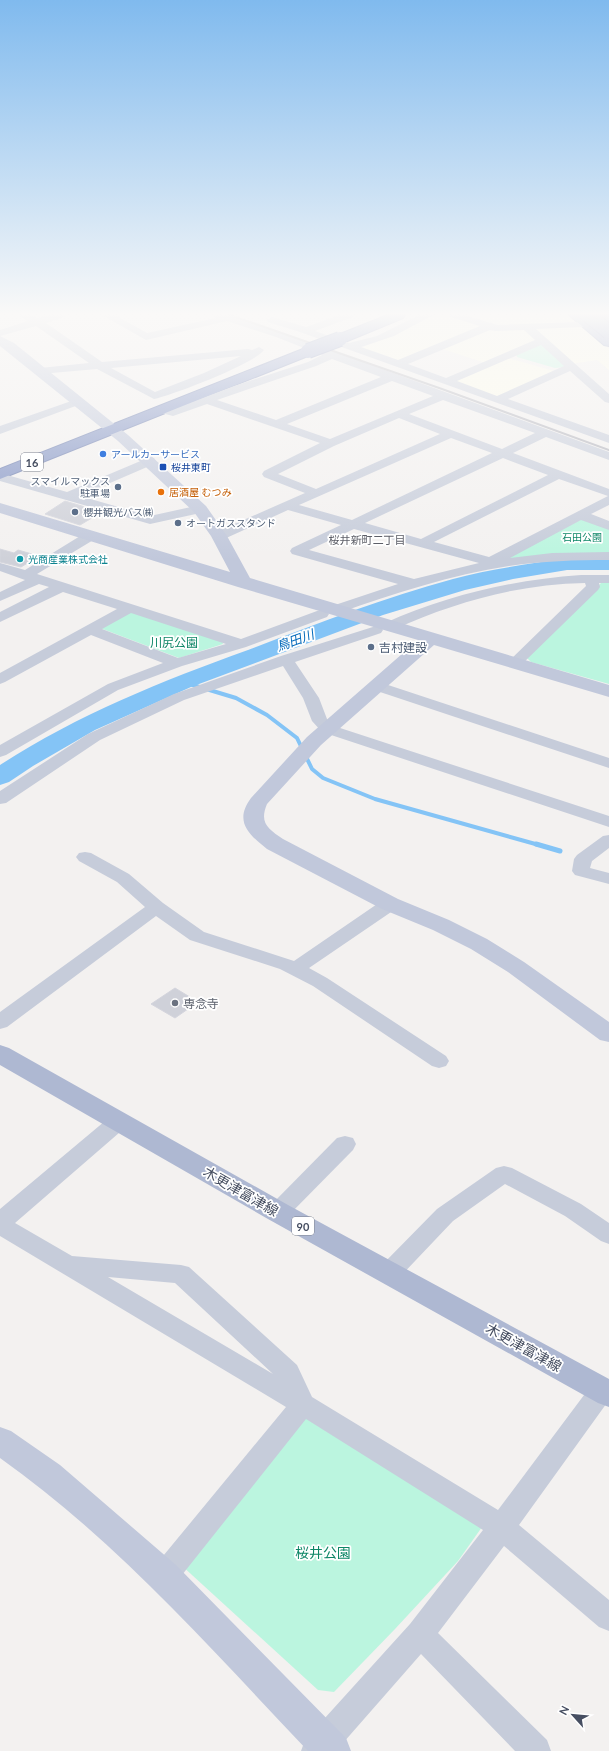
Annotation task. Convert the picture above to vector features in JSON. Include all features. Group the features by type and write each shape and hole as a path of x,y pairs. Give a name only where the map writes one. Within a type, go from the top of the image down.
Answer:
{"highway":[{"name":"16","path":"0,476 109,426 179,397"},
{"name":"16","path":"0,463 109,426 162,410 190,397"}],"main road":[{"name":"木更津富津線","path":"0,1054 278,1212 607,1389"}],"street":[{"path":"70,397 109,426 150,461 200,509 219,536 240,585"},
{"path":"162,410 173,413 215,397"},
{"path":"275,425 343,397"},
{"path":"315,494 268,474 330,443 440,397"},
{"path":"444,397 609,456"},
{"path":"492,397 609,439"},
{"path":"499,399 504,397"},
{"path":"206,400 330,443"},
{"path":"0,430 76,402"},
{"path":"398,414 609,493"},
{"path":"411,583 297,551 545,433"},
{"path":"219,536 450,434"},
{"path":"69,496 150,461"},
{"path":"421,544 559,474"},
{"path":"0,476 150,520 200,509"},
{"path":"287,506 494,563 609,500"},
{"path":"0,508 85,539"},
{"path":"581,515 609,526"},
{"path":"0,518 85,539 240,585 428,641 609,699"},
{"path":"0,597 32,577 85,539"},
{"path":"0,752 113,687 177,663 241,644 411,583 494,563 567,557 609,556"},
{"path":"0,567 241,644"},
{"path":"515,663 593,587 591,579"},
{"path":"0,799 94,737 179,696 286,659 383,628 409,616 482,592 529,584 566,580 609,579"},
{"path":"0,618 63,586"},
{"path":"0,679 130,608"},
{"path":"91,630 177,663"},
{"path":"428,641 515,663 609,691"},
{"path":"428,641 328,729 300,756 258,802 252,813 253,822 260,834 275,844 390,904 441,925 479,944 516,967 609,1034"},
{"path":"286,659 311,698 320,721 328,729 609,822"},
{"path":"376,686 609,763"},
{"path":"609,840 583,859 581,871 609,879"},
{"path":"85,857 124,878 156,907 197,936 287,965 295,969 320,982 439,1061"},
{"path":"295,969 390,904"},
{"path":"0,1022 156,907"},
{"path":"119,1121 0,1224 303,1404 502,1527 609,1618"},
{"path":"278,1212 344,1144"},
{"path":"389,1273 445,1215 504,1174 573,1210 609,1235"},
{"path":"67,1265 181,1274 288,1372 303,1404"},
{"path":"0,1441 49,1475 164,1576 324,1748 420,1634 607,1389"},
{"path":"164,1576 303,1404"},
{"path":"420,1634 536,1751"}],"green space":[{"name":"石田公園","path":"582,519 609,529 609,553 497,561"},
{"path":"602,582 609,582 609,684 531,662 527,658"},
{"name":"川尻公園","path":"130,612 222,641 223,644 179,658 100,628"},
{"name":"桜井公園","path":"299,1414 482,1527 458,1561 334,1692 318,1690 180,1564"}],"building":[{"name":"櫻井観光バス㈱","path":"65,501 102,512 80,525 45,514"},
{"name":"光商産業株式会社","path":"0,549 14,553 18,550 39,556 21,567 0,562"},
{"name":"専念寺","path":"175,988 198,1002 175,1018 151,1004"}],"waterway":[{"name":"鳥田川","path":"0,777 24,761 86,725 183,682 375,610 460,584 513,573 567,564 609,564"},
{"path":"183,682 236,698 267,715 297,738 312,769 323,778 375,799 539,845"},
{"path":"536,844 560,851"}],"railway":[{"path":"463,397 609,450"}],"place":[{"name":"アールカーサービス","path":"103,454"},
{"name":"桜井東町","path":"163,467"},
{"name":"スマイルマックス 駐車場","path":"118,487"},
{"name":"居酒屋 むつみ","path":"161,492"},
{"name":"櫻井観光バス㈱","path":"75,512"},
{"name":"オートガススタンド","path":"178,523"},
{"name":"光商産業株式会社","path":"20,559"},
{"name":"吉村建設","path":"371,647"},
{"name":"専念寺","path":"175,1003"}],"district":[{"name":"桜井新町二丁目","path":"367,539"}]}
